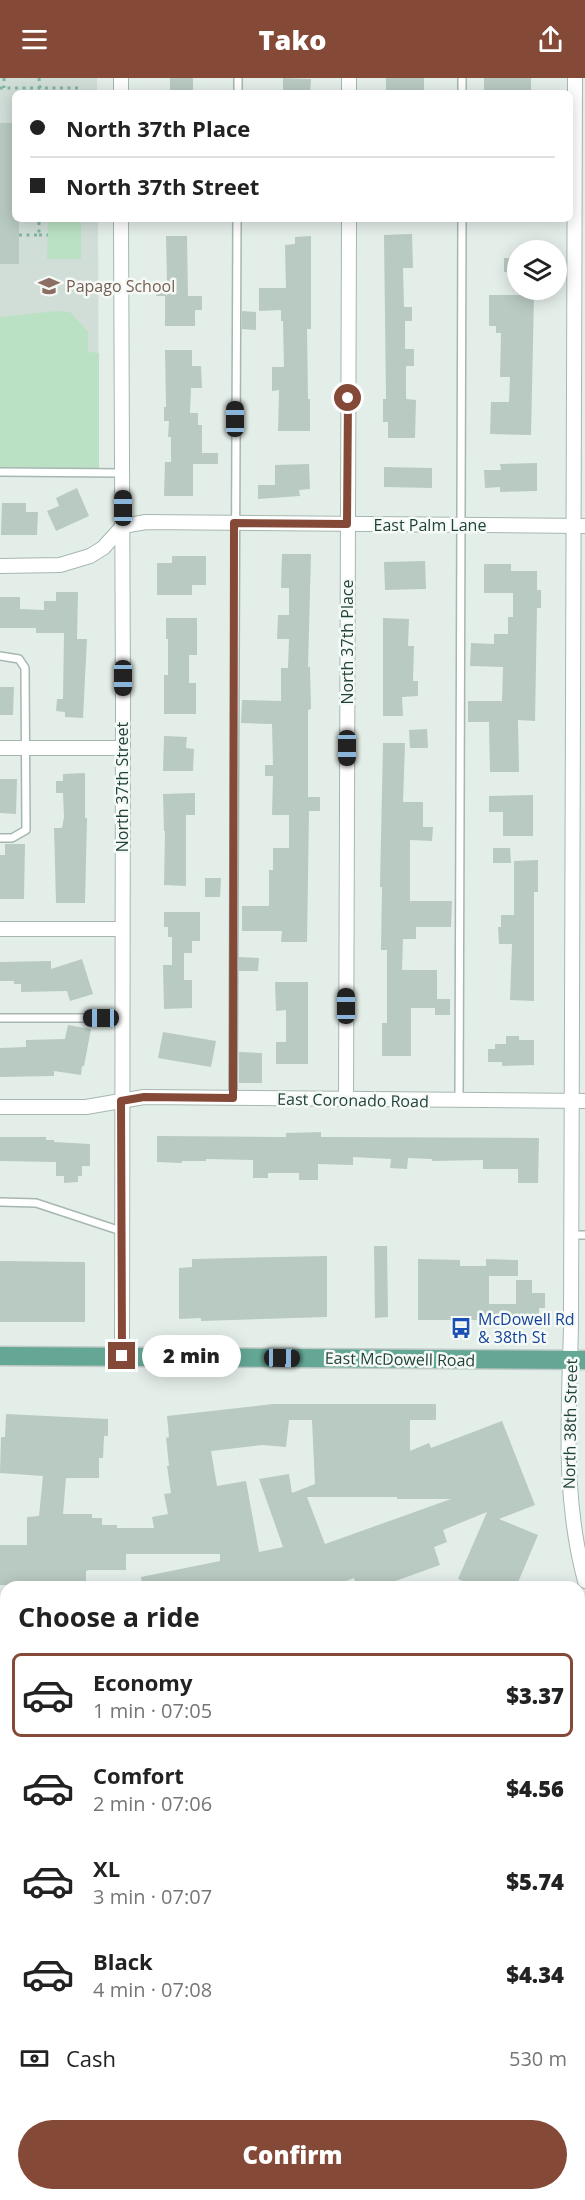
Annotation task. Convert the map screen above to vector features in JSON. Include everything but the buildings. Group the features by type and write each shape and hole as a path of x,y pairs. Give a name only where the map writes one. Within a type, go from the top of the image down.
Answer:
{"main road":[{"name":"East McDowell Road","path":"0,1356 578,1360"}],"street":[{"name":"North 38th Street","path":"575,78 579,526 578,1360 569,1498 574,1537 585,1581"},
{"name":"North 37th Street","path":"121,222 122,1356"},
{"name":"North 37th Place","path":"346,1100 349,222"},
{"name":"East Palm Lane","path":"123,526 146,522 579,526"},
{"path":"0,566 60,565 90,556 103,548 123,526"},
{"path":"0,747 123,748"},
{"path":"0,929 121,929"},
{"name":"East Coronado Road","path":"0,1107 86,1107 144,1097 578,1101"}],"lane":[{"path":"233,1098 237,222"},
{"path":"459,1101 462,222"},
{"path":"0,472 123,473"},
{"path":"0,656 19,659 26,668 26,830 12,838 0,838"},
{"path":"0,1018 121,1018"},
{"path":"0,1202 36,1203 121,1231"}],"path":[{"path":"4,78 2,88 81,88"},
{"path":"39,78 40,88"},
{"path":"39,222 39,235"},
{"path":"19,235 48,235"}],"shaded area":[{"name":"Papago School","path":"0,78 97,78 97,90 12,90 12,222 98,222 99,469 0,469"}],"green space":[{"path":"48,222 81,222 81,259 47,259"},
{"path":"57,311 70,312 88,332 88,352 99,353 99,469 0,470 0,317"}],"place":[{"name":"Papago School","path":"49,286"},
{"name":"McDowell Rd & 38th St","path":"461,1328"}],"route":[{"path":"122,1356 121,1101 144,1097 233,1098 234,523 347,524 348,398"}]}
